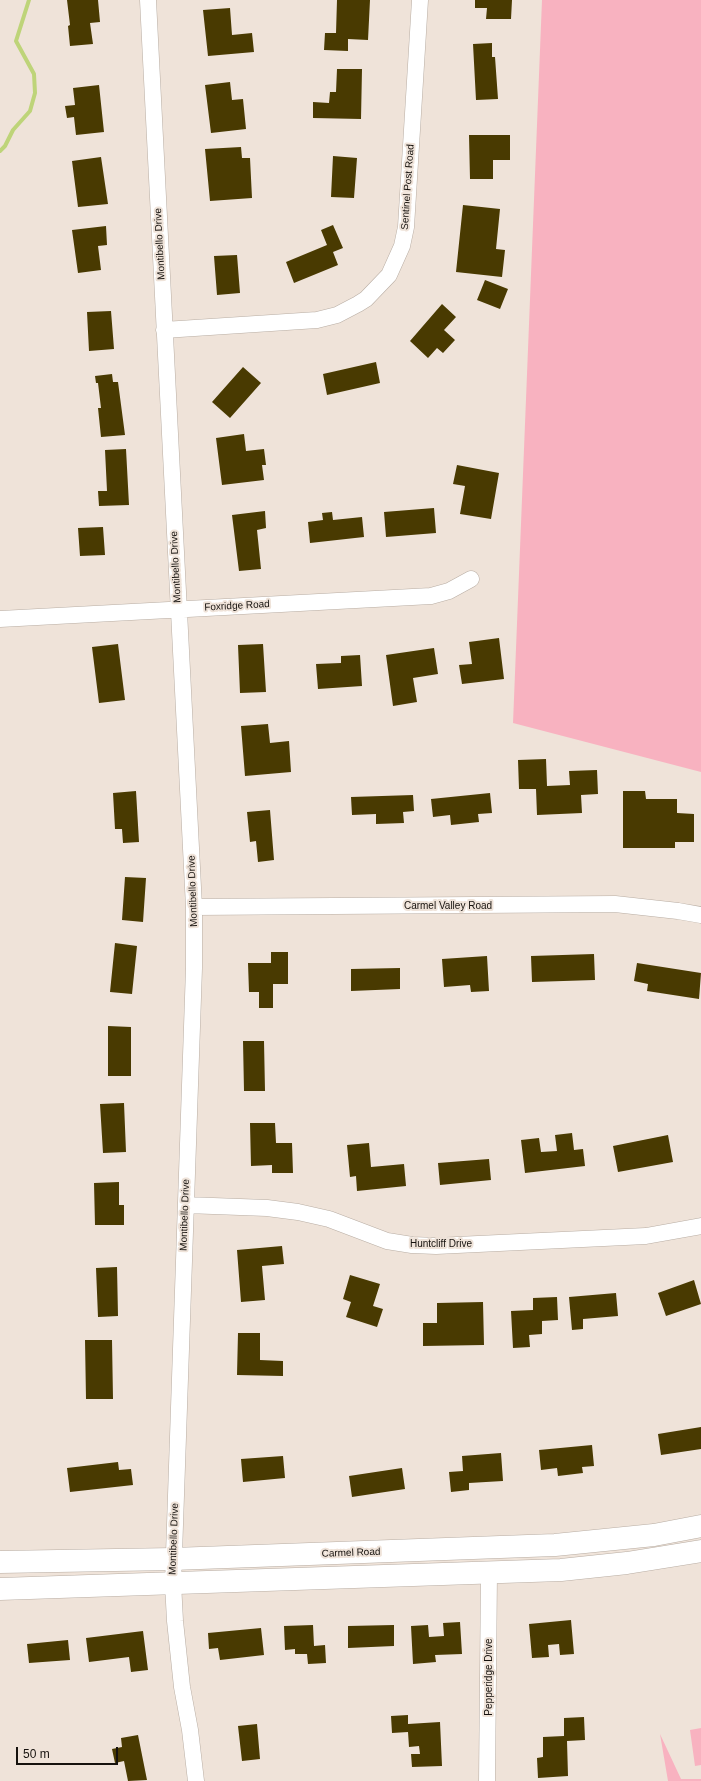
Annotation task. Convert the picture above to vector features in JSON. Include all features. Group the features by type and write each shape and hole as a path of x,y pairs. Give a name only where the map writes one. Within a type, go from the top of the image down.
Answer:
{"main road":[{"name":"Carmel Road","path":"0,1562 173,1559 562,1545 654,1535 701,1526"},
{"path":"0,1589 561,1570 627,1563 701,1551"}],"street":[{"name":"Montibello Drive","path":"148,0 194,907 194,968 172,1583 174,1621 196,1781"},
{"name":"Sentinel Post Road","path":"164,330 317,320 337,315 358,304 366,299 389,275 402,246 406,227 420,0"},
{"name":"Foxridge Road","path":"0,619 430,596 447,592 471,579"},
{"name":"Carmel Valley Road","path":"194,907 614,904 701,915"},
{"name":"Huntcliff Drive","path":"186,1205 267,1208 298,1212 329,1219 387,1241 412,1245 444,1246 646,1236 701,1226"},
{"name":"Pepperidge Drive","path":"487,1781 489,1573"}],"shaded area":[{"path":"542,0 701,0 701,772 513,723"},
{"path":"701,1728 701,1765 695,1766 690,1730"},
{"path":"660,1734 681,1779 701,1779 701,1781 668,1781"}],"building":[{"path":"67,0 98,0 100,22 90,23 93,44 70,46 68,26 70,25"},
{"path":"337,0 370,0 368,40 348,39 348,51 324,50 325,33 336,33"},
{"path":"475,0 512,0 511,19 486,19 487,8 475,8"},
{"path":"230,8 232,35 252,33 254,52 208,56 203,10"},
{"path":"492,43 492,57 495,57 498,99 476,100 473,44"},
{"path":"337,69 362,69 361,119 313,118 313,102 329,103 330,92 336,92"},
{"path":"230,82 232,100 243,99 246,129 211,133 205,85"},
{"path":"99,85 104,132 76,135 74,117 67,118 65,106 75,105 73,88"},
{"path":"469,135 510,135 510,160 493,160 493,179 470,179"},
{"path":"241,147 242,158 250,158 252,198 210,201 205,149"},
{"path":"333,156 357,158 354,198 331,197"},
{"path":"101,157 108,204 78,207 72,161"},
{"path":"463,205 500,209 496,249 505,250 502,277 456,272"},
{"path":"333,225 343,248 333,252 338,265 294,283 286,262 327,245 321,230"},
{"path":"106,226 107,245 98,246 101,270 78,273 72,230"},
{"path":"237,255 240,293 217,295 214,256"},
{"path":"485,280 508,289 500,309 477,300"},
{"path":"442,304 456,317 444,330 455,340 443,353 437,348 428,358 410,341"},
{"path":"111,311 114,349 89,351 87,312"},
{"path":"376,362 380,383 327,395 323,374"},
{"path":"243,367 261,383 230,418 212,402"},
{"path":"112,374 113,382 118,382 125,435 101,437 98,408 101,408 98,383 96,383 95,376"},
{"path":"244,434 246,451 264,449 266,465 262,465 264,480 222,485 216,438"},
{"path":"126,449 129,505 99,506 98,491 107,491 105,450"},
{"path":"457,465 499,473 491,519 460,514 465,486 453,484"},
{"path":"434,508 436,533 386,537 384,512"},
{"path":"265,511 266,528 257,530 261,569 239,571 232,515"},
{"path":"332,512 333,520 362,517 364,537 310,543 308,522 323,520 322,513"},
{"path":"103,527 105,555 80,556 78,528"},
{"path":"499,638 504,679 462,684 459,665 472,664 469,642"},
{"path":"118,644 125,700 99,703 92,647"},
{"path":"263,644 266,692 240,693 238,645"},
{"path":"434,648 438,674 413,678 417,702 393,706 386,655"},
{"path":"360,655 362,686 318,689 316,664 341,663 341,656"},
{"path":"268,724 270,743 289,741 291,772 245,776 241,726"},
{"path":"546,759 547,786 570,785 569,771 597,770 598,794 581,795 582,813 537,815 536,789 519,789 518,760"},
{"path":"136,791 139,842 123,843 122,829 115,829 113,793"},
{"path":"623,791 645,791 646,799 677,799 677,813 694,814 694,842 675,842 675,848 623,848"},
{"path":"490,793 492,813 478,814 479,822 451,825 450,815 433,817 431,799"},
{"path":"413,795 414,811 403,812 404,823 376,824 376,814 352,815 351,797"},
{"path":"270,810 274,860 258,862 256,841 250,842 247,812"},
{"path":"125,877 146,878 143,922 122,920"},
{"path":"115,943 137,946 132,994 110,992"},
{"path":"271,952 288,952 288,984 273,984 273,1008 259,1008 259,992 249,992 248,963 271,963"},
{"path":"594,954 595,980 532,982 531,956"},
{"path":"487,956 489,991 471,992 470,985 444,987 442,959"},
{"path":"637,963 701,973 699,999 647,991 648,984 634,981"},
{"path":"400,968 400,989 351,991 351,969"},
{"path":"108,1026 131,1027 131,1076 108,1076"},
{"path":"243,1041 264,1041 265,1091 244,1091"},
{"path":"124,1103 126,1152 103,1153 100,1104"},
{"path":"250,1123 275,1123 276,1143 292,1143 293,1173 272,1173 272,1165 251,1166"},
{"path":"572,1133 574,1150 583,1149 585,1166 525,1173 521,1140 539,1138 541,1152 557,1151 555,1135"},
{"path":"668,1135 673,1162 618,1172 613,1146"},
{"path":"369,1143 371,1167 404,1164 406,1186 357,1191 356,1176 350,1177 347,1145"},
{"path":"489,1159 491,1180 440,1185 438,1163"},
{"path":"119,1182 119,1205 124,1205 124,1225 95,1225 94,1183"},
{"path":"282,1246 284,1264 262,1266 265,1300 241,1302 237,1250"},
{"path":"117,1267 118,1316 98,1317 96,1268"},
{"path":"350,1275 380,1284 373,1306 383,1309 377,1327 346,1317 351,1302 343,1299"},
{"path":"694,1280 701,1304 666,1316 658,1293"},
{"path":"616,1293 618,1316 583,1319 583,1329 572,1330 569,1297"},
{"path":"557,1297 558,1320 542,1321 542,1334 529,1335 530,1347 513,1348 511,1311 533,1310 533,1298"},
{"path":"483,1302 484,1345 423,1346 423,1323 437,1323 437,1303"},
{"path":"238,1333 260,1333 260,1360 283,1361 283,1376 237,1375"},
{"path":"85,1340 112,1340 113,1399 86,1399"},
{"path":"701,1427 701,1449 661,1455 658,1434"},
{"path":"592,1445 594,1466 582,1467 583,1473 558,1476 557,1468 541,1470 539,1450"},
{"path":"501,1453 503,1481 469,1483 469,1490 451,1492 449,1472 463,1471 462,1456"},
{"path":"283,1456 285,1478 243,1482 241,1459"},
{"path":"118,1462 119,1470 131,1469 133,1485 70,1492 67,1468"},
{"path":"402,1468 405,1489 352,1497 349,1476"},
{"path":"571,1620 574,1654 560,1655 559,1644 548,1645 549,1657 532,1658 529,1624"},
{"path":"460,1622 462,1654 435,1655 436,1662 413,1664 411,1626 428,1625 429,1637 444,1636 443,1623"},
{"path":"313,1625 314,1646 325,1645 326,1663 308,1664 307,1654 295,1654 295,1649 285,1650 284,1626"},
{"path":"394,1625 394,1646 348,1648 348,1626"},
{"path":"261,1628 264,1655 220,1660 218,1648 209,1649 208,1633"},
{"path":"143,1631 148,1670 131,1672 129,1657 89,1662 86,1638"},
{"path":"68,1640 70,1660 29,1663 27,1644"},
{"path":"408,1715 408,1724 440,1722 442,1766 412,1767 411,1754 420,1754 419,1746 409,1747 408,1732 392,1733 391,1716"},
{"path":"584,1717 585,1740 567,1741 568,1776 538,1778 537,1758 543,1757 543,1737 564,1736 564,1718"},
{"path":"257,1724 260,1759 242,1761 238,1726"},
{"path":"138,1735 147,1780 128,1781 124,1761 115,1763 112,1749 122,1747 121,1738"}],"waterway":[{"path":"0,151 5,146 13,130 30,111 35,93 34,74 16,41 29,0"}]}
